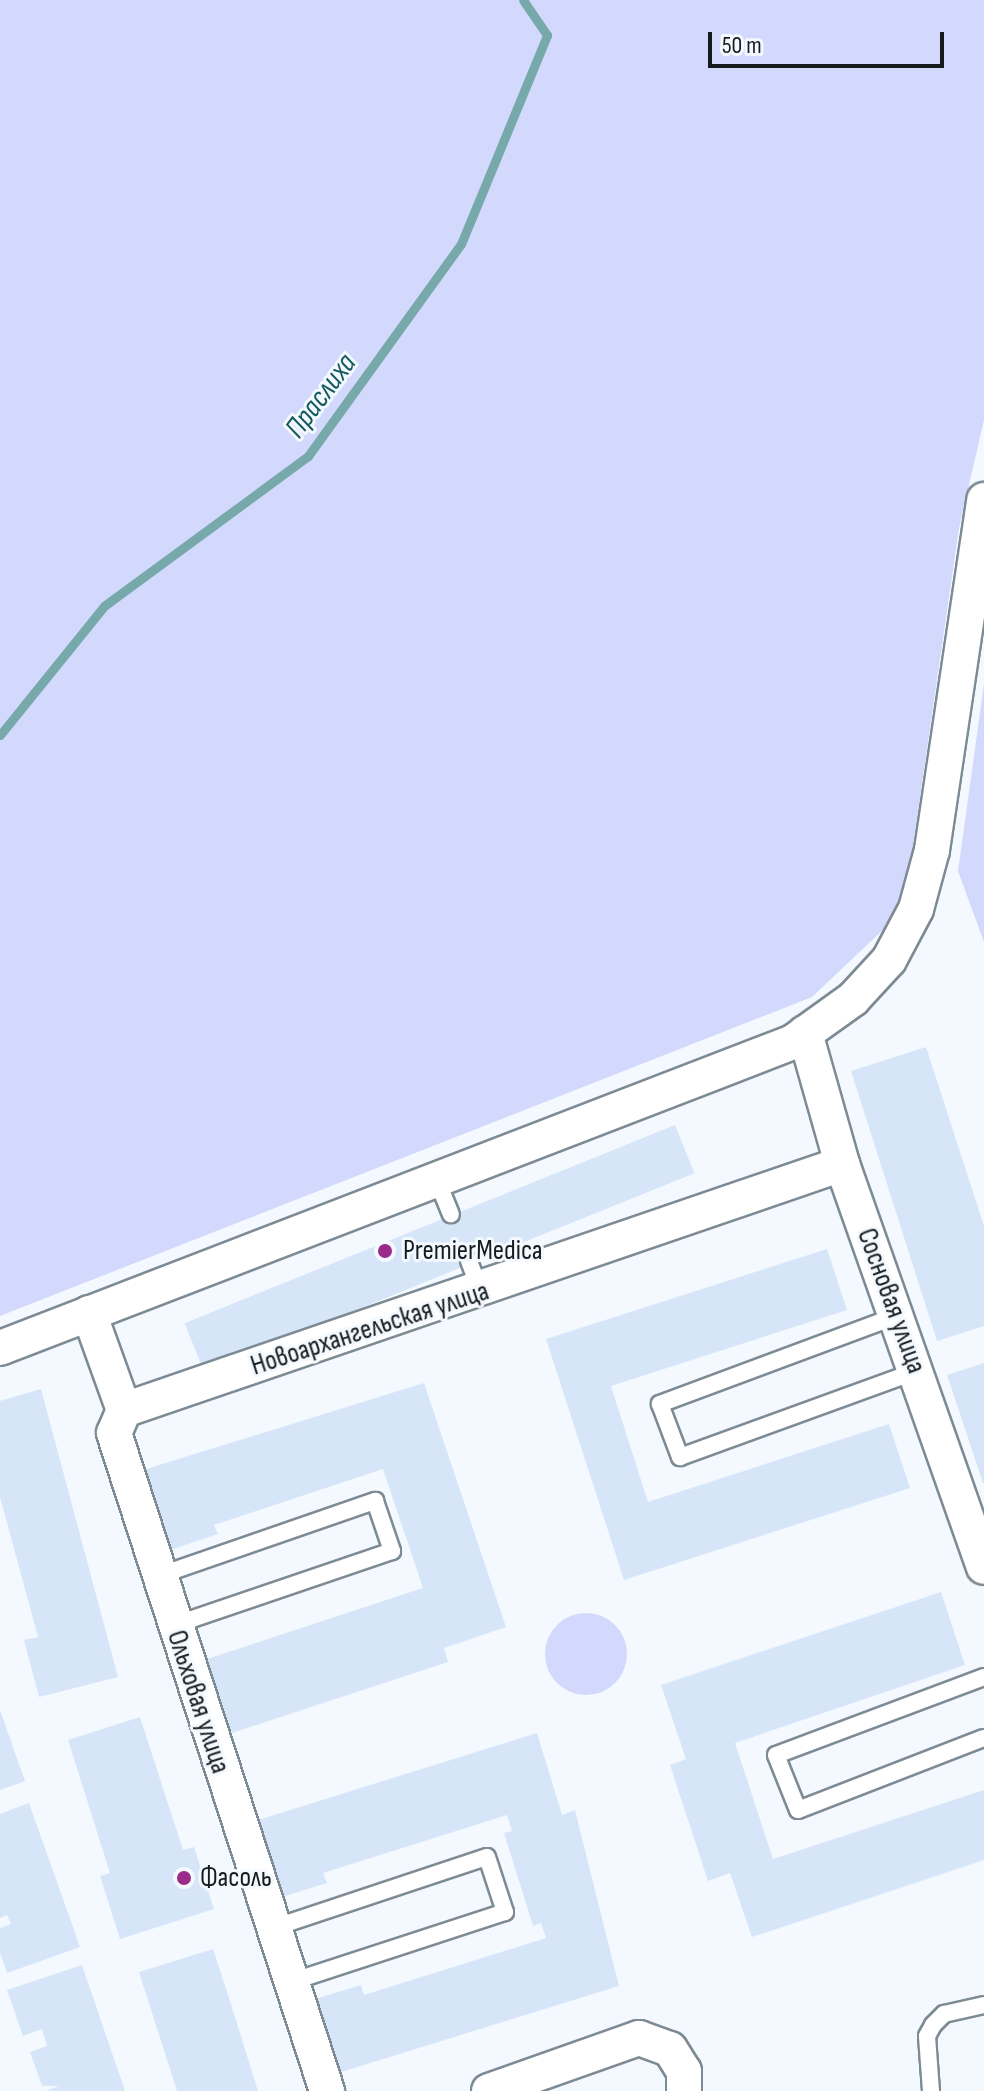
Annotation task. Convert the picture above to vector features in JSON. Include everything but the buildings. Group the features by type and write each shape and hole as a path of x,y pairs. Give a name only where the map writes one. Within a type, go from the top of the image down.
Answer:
{"street":[{"path":"0,1348 437,1180 805,1033 889,960 916,909 932,850 984,500"},
{"name":"Сосновая улица","path":"805,1033 842,1164 984,1567"},
{"name":"Новоархангельская улица","path":"124,1410 475,1276 842,1164"},
{"name":"Ольховая улица","path":"89,1313 124,1410 114,1433 173,1625 327,2091"},
{"path":"489,2091 639,2038 670,2049 684,2071 684,2091"}],"lane":[{"path":"437,1180 451,1214"},
{"path":"896,1316 660,1404 680,1457 916,1371"},
{"path":"158,1576 375,1501 392,1551 173,1625"},
{"path":"984,1677 776,1755 798,1810 984,1738"},
{"path":"273,1928 487,1857 505,1912 291,1982"},
{"path":"931,2091 927,2036 933,2025 944,2014 984,2005"}],"shaded area":[{"path":"0,0 984,0 984,420 959,528 908,880 887,926 812,997 0,1316"},
{"path":"984,684 984,942 958,871"},
{"path":"586,1613 602,1616 615,1625 624,1638 627,1654 624,1670 615,1683 602,1692 586,1695 570,1692 557,1683 548,1670 545,1654 548,1638 557,1625 570,1616"}],"waterway":[{"name":"Праслиха","path":"0,735 104,606 308,456 461,244 547,35 523,0"}],"place":[{"name":"PremierMedica","path":"385,1251"},
{"name":"Фасоль","path":"184,1878"}]}
